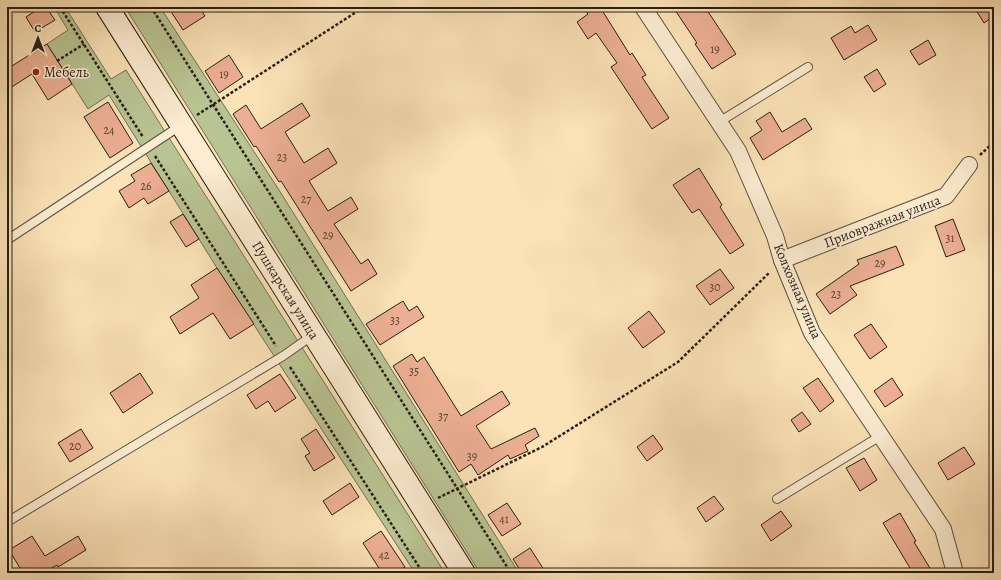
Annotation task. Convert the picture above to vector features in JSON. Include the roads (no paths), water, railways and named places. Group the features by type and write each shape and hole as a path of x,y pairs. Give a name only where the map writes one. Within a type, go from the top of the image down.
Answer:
{"main road":[{"name":"Пушкарская улица","path":"107,7 464,573"}],"street":[{"name":"Колхозная улица","path":"643,7 738,151 775,236 782,260 812,333 882,435 943,529 955,573"},
{"name":"Приовражная улица","path":"782,260 946,196 969,165"}],"lane":[{"path":"719,122 808,67"},
{"path":"7,240 182,125"},
{"path":"7,522 283,356 314,335"},
{"path":"777,499 882,435"}],"place":[{"name":"Мебель","path":"36,72"}]}
